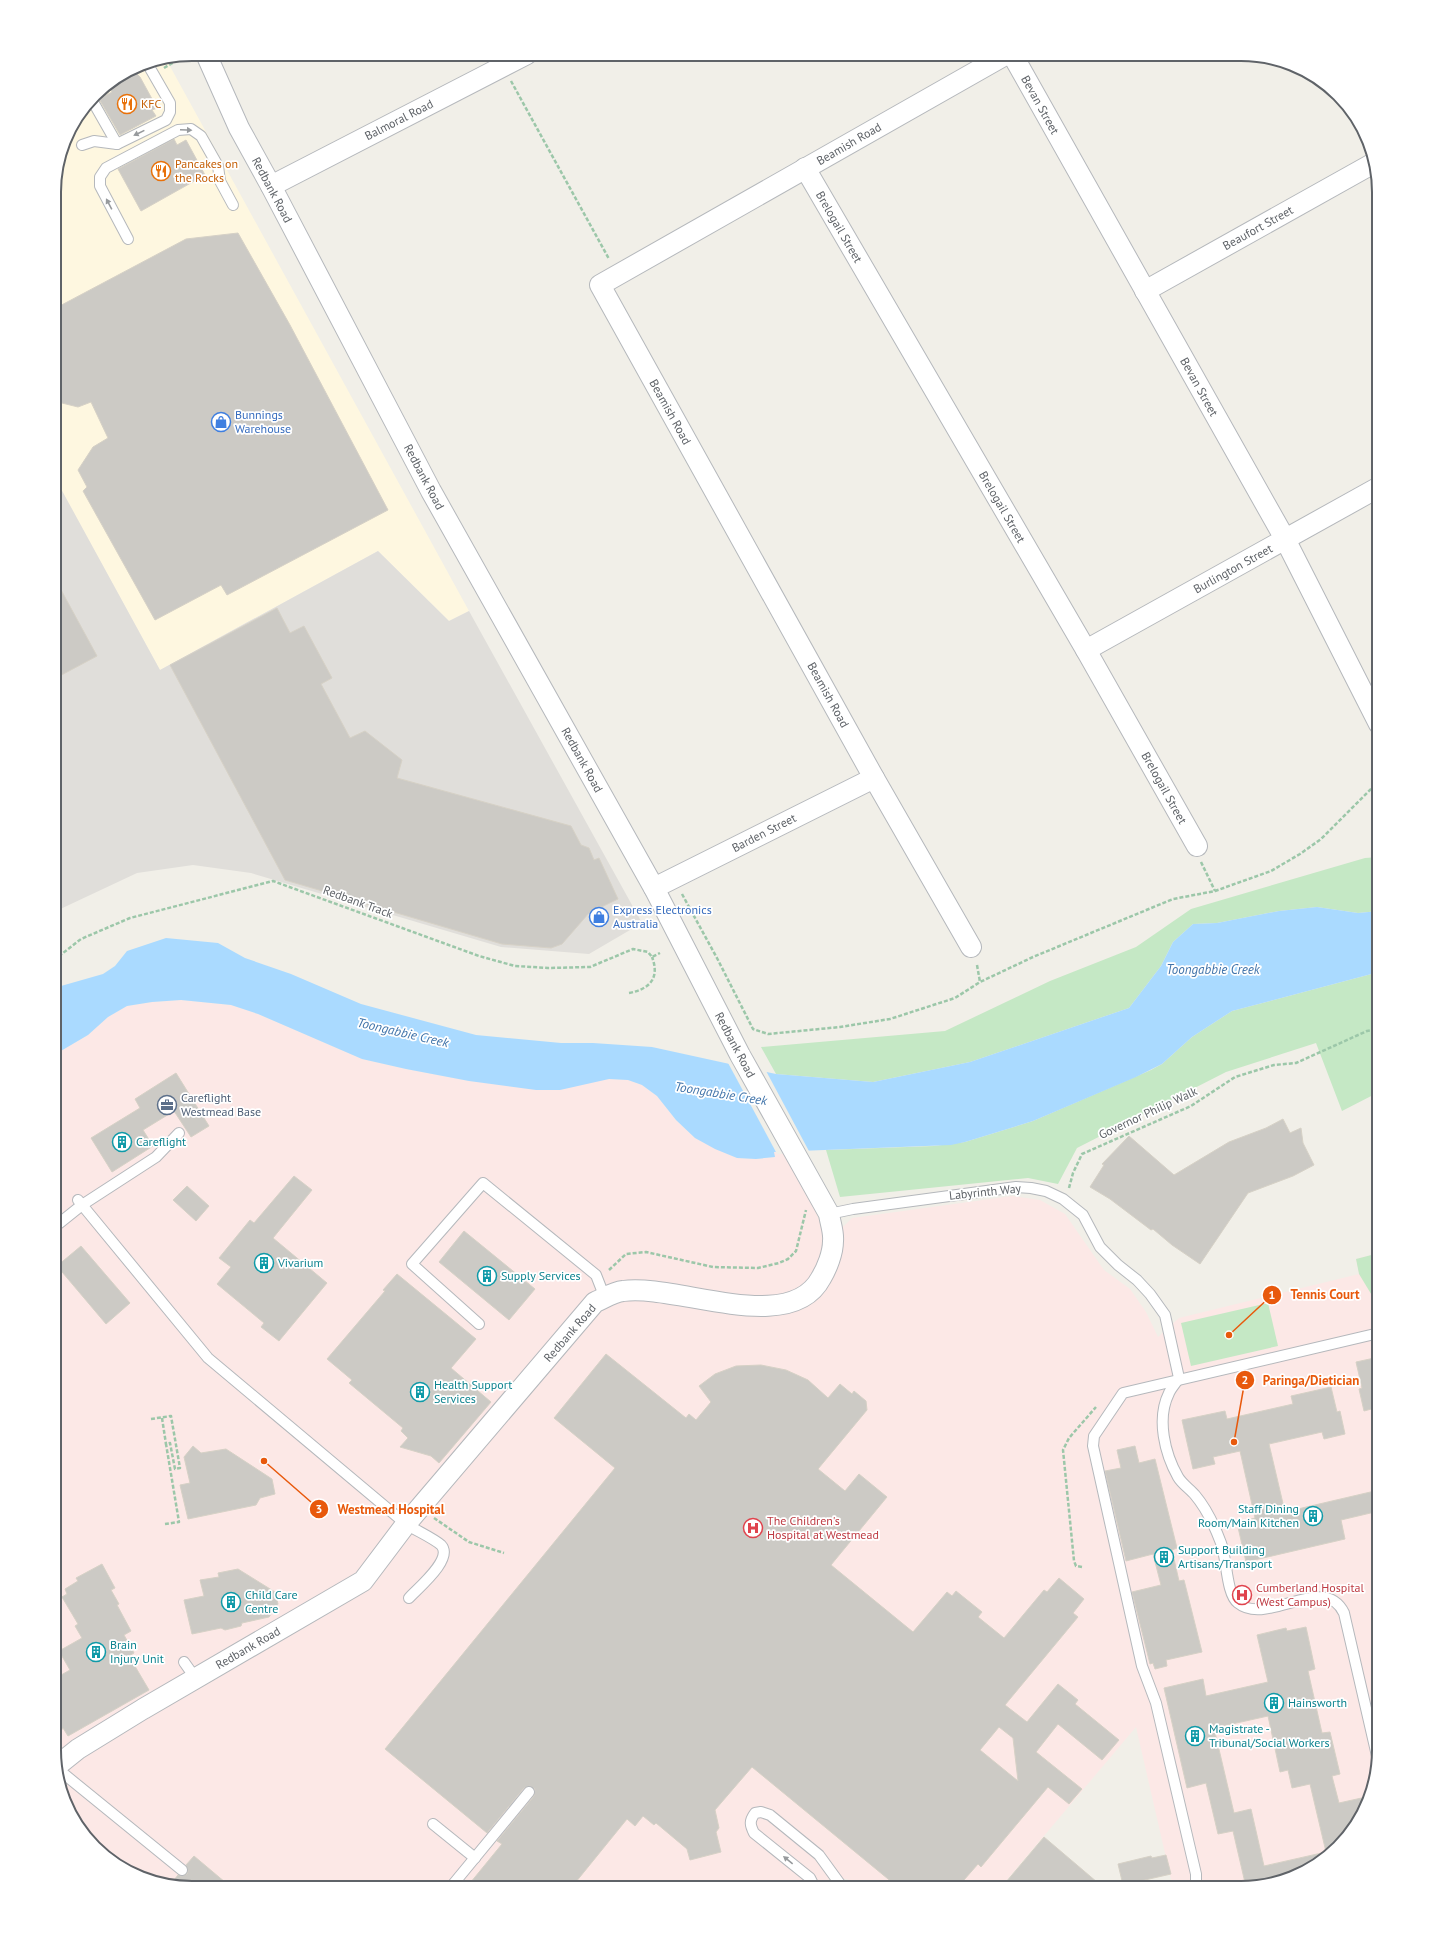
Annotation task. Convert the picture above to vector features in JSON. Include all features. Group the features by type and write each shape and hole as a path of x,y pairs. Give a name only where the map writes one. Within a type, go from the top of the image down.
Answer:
{"street":[{"name":"Redbank Road","path":"62,1762 78,1749 363,1581 406,1524 594,1302 622,1291 653,1291 735,1305 769,1307 799,1300 817,1286 826,1268 833,1241 829,1214 740,1054 654,888 431,491 239,128 209,61"},
{"name":"Balmoral Road","path":"271,186 514,61"},
{"name":"Beamish Road","path":"971,947 874,778 600,285 994,61"},
{"name":"Bevan Street","path":"1016,61 1285,539 1372,710"},
{"name":"Beaufort Street","path":"1145,291 1369,165"},
{"name":"Brelogail Street","path":"805,168 1086,650 1197,846"},
{"name":"Burlington Street","path":"1086,650 1372,491"},
{"name":"Barden Street","path":"654,888 874,778"}],"lane":[{"path":"82,145 94,141 117,144 166,120 170,112 170,103 150,68"},
{"path":"95,105 117,144"},
{"path":"128,239 100,186 100,176 106,168 178,130 191,129 201,136 218,166 220,180 233,205"},
{"path":"61,1221 80,1202 156,1157 179,1133"},
{"path":"479,1324 412,1264 484,1183 596,1275 605,1298"},
{"name":"Labyrinth Way","path":"829,1214 853,1209 1016,1187 1046,1191 1063,1199 1083,1215 1100,1247 1118,1265 1137,1280 1165,1315 1180,1378"},
{"path":"80,1202 208,1358 406,1524 442,1546 444,1553 443,1560 439,1567 409,1598"},
{"path":"1195,1881 1194,1867 1156,1703 1142,1666 1093,1446 1094,1436 1123,1393 1180,1378 1372,1335"},
{"path":"1180,1378 1168,1394 1164,1411 1163,1432 1168,1457 1179,1479 1196,1496 1213,1523 1222,1544 1231,1592 1238,1603 1252,1609 1267,1608 1319,1596 1331,1599 1340,1606 1344,1613 1372,1734"},
{"path":"184,1662 196,1679"},
{"path":"63,1773 182,1870"},
{"path":"456,1881 529,1792"},
{"path":"812,1881 810,1878 754,1833 750,1825 750,1819 754,1813 761,1812 770,1815 819,1855 838,1881"},
{"path":"433,1824 475,1858"}],"path":[{"path":"503,67 617,275"},
{"path":"681,892 753,1029 768,1034 840,1027 890,1019 955,998 980,982 1033,957 1173,899 1215,891 1271,871 1300,854 1321,838 1372,788"},
{"path":"1197,846 1201,864 1215,891"},
{"name":"Redbank Track","path":"61,955 81,939 130,918 273,881 479,956 515,966 548,968 590,967 633,949 648,952 652,957"},
{"path":"629,993 638,991 652,981 655,974 655,965 652,957 660,953"},
{"name":"Governor Philip Walk","path":"1063,1199 1068,1193 1073,1173 1082,1154 1191,1106 1235,1077 1274,1064 1296,1063 1367,1031 1372,1030"},
{"path":"608,1270 626,1254 646,1252 713,1266 758,1268 779,1263 788,1259 796,1251 805,1210 808,1207"},
{"path":"151,1419 171,1416 180,1468 175,1469 170,1443 166,1444"},
{"path":"162,1418 179,1522 165,1524"},
{"path":"1063,1452 1074,1561 1076,1566 1082,1567"},
{"path":"431,1516 469,1542 504,1553"}],"shaded area":[{"path":"168,63 469,611 449,621 378,551 160,670 61,490 61,184 65,158 71,142 88,112 112,88 134,75 158,65"},
{"path":"61,489 160,670 378,551 449,621 469,611 642,923 589,954 501,947 251,873 193,865 137,873 61,909"},
{"path":"181,1000 231,1005 258,1014 362,1059 469,1081 585,1083 609,1079 628,1080 642,1085 657,1096 676,1120 695,1138 737,1158 756,1159 775,1157 773,1152 786,1152 811,1199 822,1228 844,1226 852,1218 1012,1196 1040,1200 1065,1214 1104,1270 1130,1289 1146,1312 1158,1337 1179,1318 1359,1274 1356,1259 1372,1255 1372,1750 1368,1784 1362,1800 1345,1830 1334,1843 1321,1854 1291,1871 1275,1877 1241,1881 1171,1881 1136,1727 1006,1881 852,1881 846,1879 830,1879 822,1881 184,1881 150,1874 119,1859 88,1830 71,1800 65,1784 62,1767 61,1051 88,1035 108,1017 127,1006 152,1002"}],"green space":[{"path":"1365,858 1372,858 1372,912 1358,913 1317,907 1279,911 1217,923 1193,924 1173,942 1161,966 1129,1008 970,1062 873,1082 776,1074 761,1047 945,1031 1050,981 1136,947 1191,909"},
{"path":"1372,974 1372,1096 1342,1111 1316,1043 1226,1072 1077,1148 1058,1184 1028,1178 840,1197 826,1150 934,1146 965,1142 1033,1121 1162,1064 1192,1037 1232,1011"},
{"path":"1372,1255 1372,1295 1359,1274 1356,1259"},
{"path":"1268,1303 1278,1346 1191,1366 1181,1323"}],"water":[{"name":"Toongabbie Creek","path":"1317,907 1358,913 1372,912 1372,974 1232,1011 1192,1037 1162,1064 1136,1077 1033,1121 951,1145 774,1152 775,1157 756,1159 737,1158 715,1149 695,1138 676,1120 657,1096 642,1085 628,1080 609,1079 560,1090 536,1090 469,1081 362,1059 258,1014 231,1005 181,1000 152,1002 127,1006 108,1017 88,1035 61,1051 61,986 103,974 115,966 127,951 166,938 218,943 245,958 291,974 361,1004 476,1035 561,1043 593,1043 652,1047 776,1074 873,1082 970,1062 1129,1008 1161,966 1173,942 1193,924 1217,923 1279,911"}],"pier":[{"path":"727,1061 765,1069 810,1153 777,1154"}],"building":[{"name":"KFC","path":"137,74 157,108 152,110 156,116 120,135 100,100 112,92 110,90 112,88"},
{"name":"Pancakes on the Rocks","path":"174,139 177,145 186,140 205,175 141,211 118,169"},
{"name":"Bunnings Warehouse","path":"238,233 290,325 388,510 227,595 221,585 155,620 83,491 87,487 78,470 93,447 108,438 91,402 78,407 62,403 61,401 61,305 186,239"},
{"path":"61,590 97,656 61,675"},
{"path":"277,608 290,633 304,626 332,678 321,684 350,738 365,731 402,760 397,778 571,826 581,845 589,848 594,860 599,858 618,899 589,913 562,944 551,948 502,944 285,880 170,665"},
{"path":"176,1073 209,1126 191,1137 174,1111 143,1130 153,1146 112,1172 91,1138 140,1108 135,1099"},
{"path":"1283,1119 1290,1133 1301,1128 1303,1143 1314,1165 1293,1176 1248,1193 1200,1264 1172,1245 1153,1229 1151,1230 1110,1199 1090,1187 1104,1165 1102,1164 1129,1136 1174,1175 1229,1142 1266,1128"},
{"name":"Vivarium","path":"294,1176 312,1190 273,1238 327,1283 279,1341 261,1327 264,1323 217,1284 231,1267 219,1258 250,1220 254,1223"},
{"path":"187,1186 209,1206 196,1221 173,1200"},
{"name":"Supply Services","path":"464,1231 535,1289 509,1320 439,1262"},
{"path":"81,1246 130,1303 106,1324 61,1271 61,1263"},
{"name":"Health Support Services","path":"397,1274 476,1339 451,1368 491,1402 439,1463 431,1456 400,1447 408,1438 401,1431 403,1428 349,1383 352,1380 327,1359 385,1291 383,1290"},
{"path":"606,1354 686,1418 689,1414 696,1420 711,1402 699,1386 715,1374 736,1366 761,1365 786,1370 808,1380 828,1398 840,1384 852,1394 854,1391 866,1401 867,1410 818,1469 845,1491 859,1474 887,1497 831,1565 913,1632 947,1592 952,1596 956,1591 982,1612 978,1617 1004,1638 1044,1590 1047,1592 1059,1578 1084,1599 1073,1613 1078,1617 1005,1705 1027,1722 1058,1684 1078,1700 1075,1704 1119,1740 1102,1760 1058,1724 1036,1752 1082,1789 1069,1804 1048,1787 981,1867 978,1864 963,1881 890,1881 752,1767 715,1810 719,1828 716,1832 721,1852 690,1860 687,1849 656,1823 654,1825 643,1816 635,1826 627,1819 577,1881 472,1881 502,1844 497,1841 534,1796 535,1789 530,1786 524,1788 487,1833 385,1749 615,1468 554,1418","holes":["999,1727 1013,1738 1018,1781 980,1750"]},
{"path":"1372,1359 1372,1409 1364,1411 1359,1389 1362,1388 1356,1362"},
{"path":"1331,1387 1337,1412 1340,1411 1345,1434 1324,1439 1322,1432 1269,1444 1285,1512 1372,1492 1372,1513 1341,1520 1345,1539 1246,1562 1237,1523 1255,1518 1240,1451 1213,1457 1215,1464 1193,1469 1182,1420 1225,1411 1227,1419 1293,1404 1291,1396"},
{"path":"193,1446 201,1453 226,1449 272,1479 275,1494 260,1498 256,1505 188,1519 180,1485 190,1483 184,1457"},
{"name":"Support Building Artisans/Transport","path":"1135,1446 1139,1463 1155,1459 1177,1548 1172,1550 1179,1581 1184,1580 1202,1652 1166,1660 1167,1666 1155,1669 1153,1663 1150,1664 1132,1592 1161,1585 1153,1554 1126,1561 1105,1471 1121,1468 1117,1450"},
{"name":"Brain Injury Unit","path":"102,1564 115,1588 111,1590 119,1604 117,1605 131,1631 124,1635 134,1653 129,1656 149,1690 68,1736 63,1728 61,1731 61,1675 70,1670 61,1654 61,1650 82,1638 75,1626 78,1624 62,1597 67,1594 65,1589 78,1581 76,1578"},
{"name":"Child Care Centre","path":"238,1569 275,1592 278,1604 269,1617 242,1623 241,1626 225,1630 221,1628 192,1634 184,1600 204,1596 200,1580 219,1577 218,1573"},
{"path":"1306,1627 1315,1669 1308,1671 1322,1733 1330,1732 1340,1774 1332,1776 1339,1803 1363,1798 1345,1830 1326,1850 1310,1784 1292,1788 1288,1770 1280,1772 1268,1716 1214,1728 1234,1813 1251,1809 1264,1866 1322,1853 1291,1871 1275,1877 1245,1881 1233,1831 1218,1834 1206,1783 1187,1788 1164,1688 1203,1679 1206,1696 1268,1682 1257,1635 1286,1628 1287,1631"},
{"path":"1044,1837 1096,1881 1007,1881"},
{"path":"1166,1855 1171,1874 1140,1881 1122,1881 1118,1864 1151,1856 1152,1858"},
{"path":"194,1856 224,1881 184,1881 175,1879 178,1875 181,1876 187,1874 188,1871 186,1865"}],"place":[{"name":"KFC","path":"127,104"},
{"name":"Pancakes on the Rocks","path":"161,171"},
{"name":"Bunnings Warehouse","path":"221,422"},
{"name":"Express Electronics Australia","path":"599,917"},
{"name":"Careflight Westmead Base","path":"167,1105"},
{"name":"Careflight","path":"122,1142"},
{"name":"Vivarium","path":"264,1263"},
{"name":"Supply Services","path":"487,1276"},
{"name":"Tennis Court","path":"1229,1335"},
{"name":"Health Support Services","path":"420,1392"},
{"name":"Paringa/Dietician","path":"1234,1442"},
{"name":"Westmead Hospital","path":"264,1461"},
{"name":"Staff Dining Room/Main Kitchen","path":"1313,1516"},
{"name":"The Children's Hospital at Westmead","path":"753,1528"},
{"name":"Support Building Artisans/Transport","path":"1164,1557"},
{"name":"Cumberland Hospital (West Campus)","path":"1242,1595"},
{"name":"Child Care Centre","path":"231,1602"},
{"name":"Brain Injury Unit","path":"96,1652"},
{"name":"Hainsworth","path":"1274,1703"},
{"name":"Magistrate - Tribunal/Social Workers","path":"1195,1736"}]}
